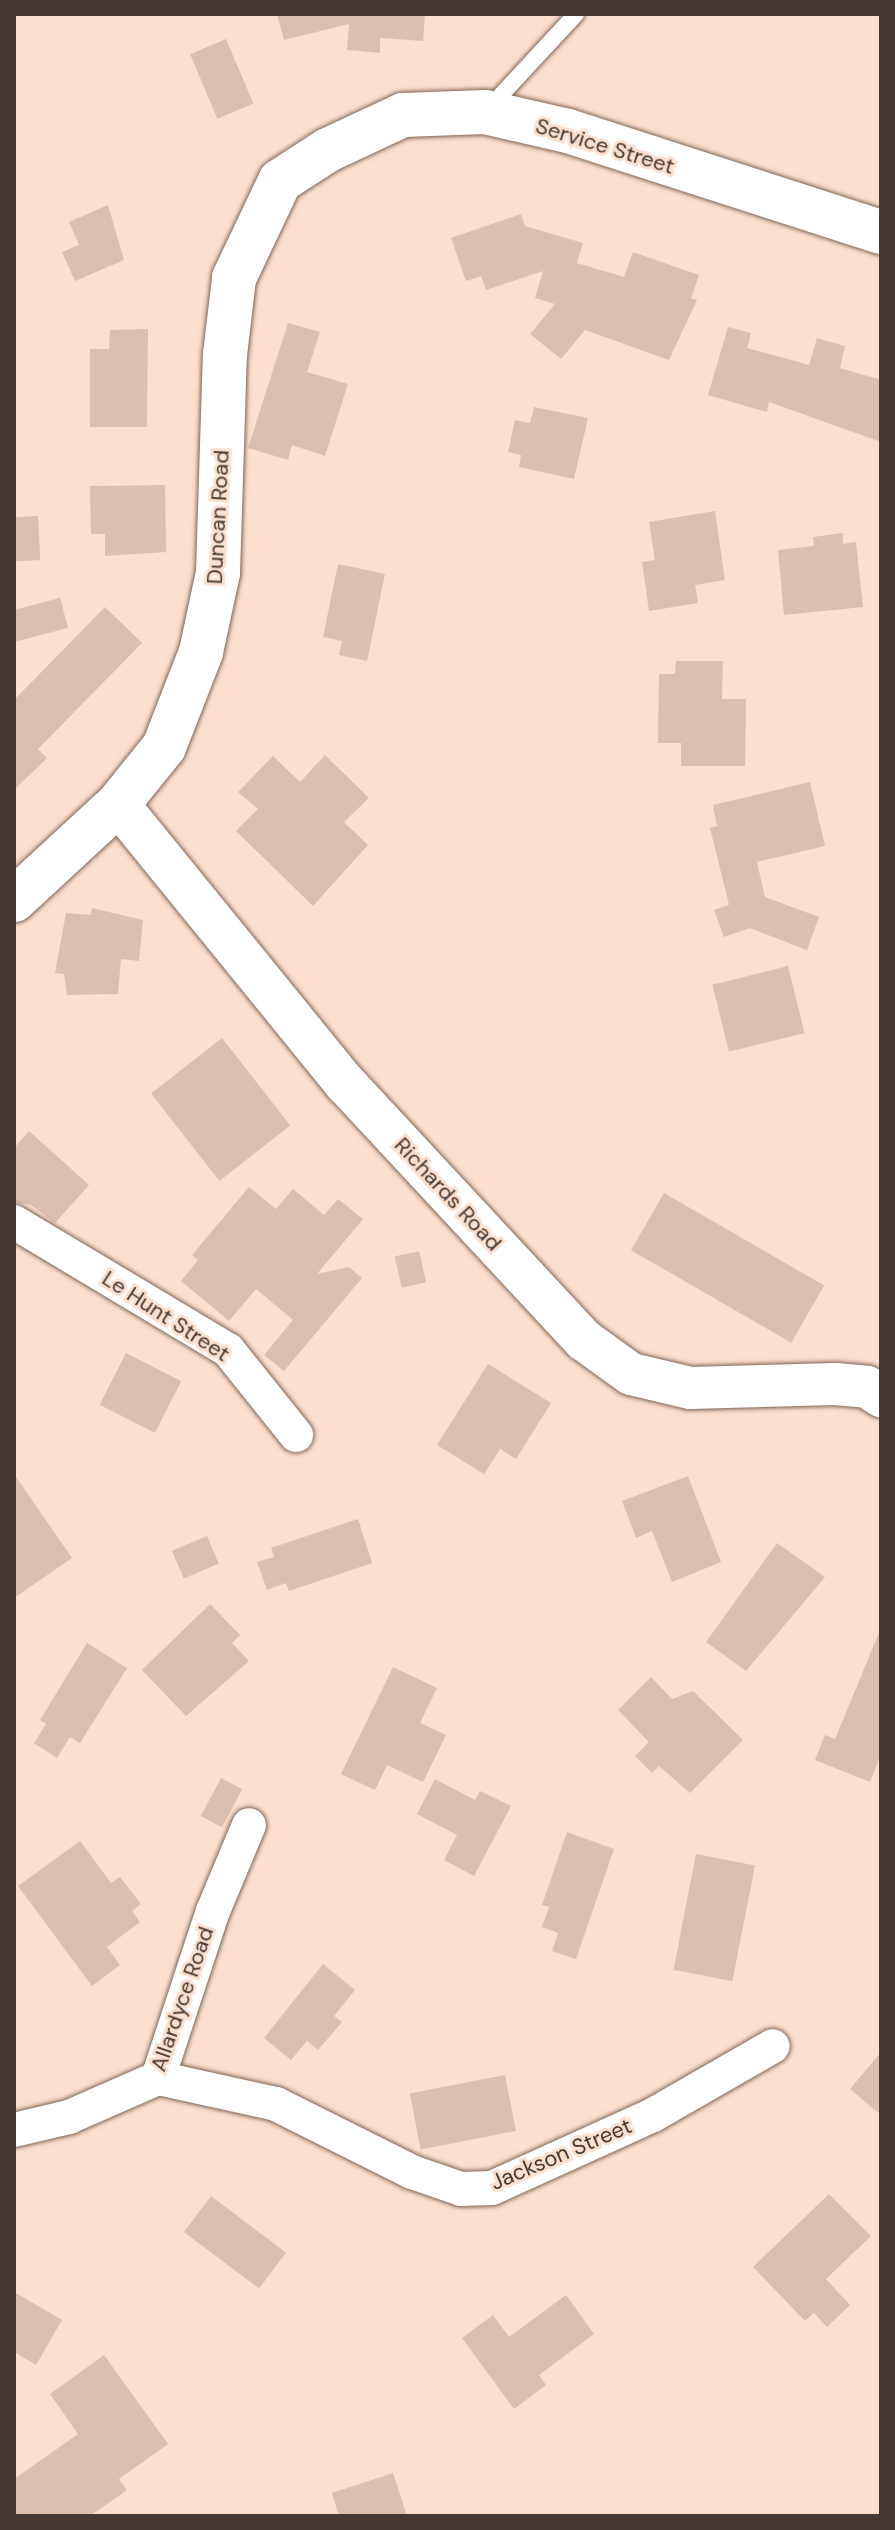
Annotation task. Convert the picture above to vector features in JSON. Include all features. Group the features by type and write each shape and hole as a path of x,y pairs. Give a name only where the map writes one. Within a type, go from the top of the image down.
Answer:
{"main road":[{"name":"Service Street","path":"328,150 403,115 485,112 568,131 881,232"},
{"name":"Duncan Road","path":"14,900 118,804 164,747 201,652 213,599 234,278 280,181 328,150"}],"street":[{"name":"Richards Road","path":"118,804 345,1083 584,1340 631,1374 690,1388 835,1384 867,1387 881,1396"},
{"name":"Le Hunt Street","path":"14,1222 228,1350 296,1435"},
{"name":"Allardyce Road","path":"14,2130 69,2117 158,2078 213,1911 249,1825"},
{"name":"Jackson Street","path":"158,2078 276,2104 412,2172 461,2189 492,2188 653,2115 773,2046"}],"lane":[{"path":"485,112 576,14"}],"building":[{"path":"277,14 425,14 423,41 380,38 380,53 347,50 349,24 284,40"},
{"path":"226,39 253,103 217,119 190,54"},
{"path":"108,205 124,260 75,281 62,252 79,245 69,222"},
{"path":"521,214 525,226 583,243 577,263 624,277 633,252 699,275 691,298 697,300 669,360 585,330 561,359 530,334 555,304 535,298 543,271 486,290 481,276 466,281 451,238"},
{"path":"288,323 320,332 307,372 348,384 325,456 292,445 288,460 248,448"},
{"path":"728,327 751,333 747,348 809,365 817,338 845,346 840,368 881,380 881,442 769,402 767,412 708,395"},
{"path":"148,329 147,427 90,427 90,349 109,349 110,330"},
{"path":"534,407 588,418 574,479 519,467 521,455 508,452 515,420 530,423"},
{"path":"165,485 166,552 105,556 105,534 91,534 90,486"},
{"path":"715,511 725,580 695,585 698,603 649,611 642,562 655,560 649,522"},
{"path":"38,516 40,560 16,561 14,517"},
{"path":"843,533 843,544 856,542 863,607 784,615 778,550 814,546 813,537"},
{"path":"338,564 385,574 367,661 339,655 342,641 323,637"},
{"path":"60,598 68,628 14,642 14,610"},
{"path":"105,607 142,643 38,749 47,758 14,790 14,700"},
{"path":"676,661 723,661 722,699 746,699 745,766 681,766 681,743 658,743 659,674 675,674"},
{"path":"325,755 369,798 344,822 368,845 313,906 236,831 258,809 238,792 273,756 300,782"},
{"path":"810,782 825,846 757,862 765,897 819,917 807,950 750,928 724,937 714,910 729,905 710,828 717,826 713,805"},
{"path":"92,908 143,920 139,961 121,959 118,994 67,995 64,974 55,973 66,913 91,915"},
{"path":"788,966 805,1033 729,1052 712,985"},
{"path":"222,1038 290,1125 219,1181 151,1093"},
{"path":"29,1131 89,1185 55,1223 31,1205 14,1202 14,1148"},
{"path":"249,1187 276,1209 293,1189 324,1215 338,1199 363,1219 317,1274 349,1267 362,1278 284,1371 264,1355 293,1320 256,1289 229,1321 181,1281 198,1260 192,1255"},
{"path":"664,1193 824,1286 791,1343 631,1250"},
{"path":"419,1251 426,1282 402,1288 395,1257"},
{"path":"126,1353 181,1381 155,1433 100,1405"},
{"path":"488,1364 551,1403 516,1459 500,1449 484,1474 437,1445"},
{"path":"14,1474 72,1558 14,1598"},
{"path":"688,1476 721,1562 672,1582 652,1531 636,1538 622,1501"},
{"path":"358,1519 372,1563 289,1591 286,1583 267,1590 257,1562 274,1557 271,1548"},
{"path":"207,1536 219,1564 184,1578 172,1551"},
{"path":"777,1543 825,1577 746,1671 706,1642"},
{"path":"210,1604 240,1635 232,1643 249,1661 186,1716 142,1670"},
{"path":"881,1628 881,1754 870,1782 815,1760 825,1735 835,1739"},
{"path":"87,1643 127,1668 80,1743 70,1737 57,1758 34,1743 46,1724 40,1720"},
{"path":"393,1667 437,1688 420,1723 446,1735 423,1782 387,1765 375,1790 341,1774"},
{"path":"651,1677 672,1699 693,1691 743,1740 690,1793 659,1766 652,1773 635,1756 649,1742 618,1710"},
{"path":"221,1778 242,1789 222,1827 201,1816"},
{"path":"435,1779 475,1800 480,1791 511,1806 474,1876 444,1860 457,1835 417,1814"},
{"path":"567,1832 614,1849 576,1959 552,1951 558,1933 542,1927 549,1907 542,1905"},
{"path":"80,1841 111,1883 120,1877 141,1904 132,1911 140,1922 107,1947 120,1965 92,1986 18,1886"},
{"path":"696,1854 755,1865 732,1981 673,1970"},
{"path":"323,1964 355,1990 334,2016 342,2022 318,2050 307,2041 291,2060 264,2038"},
{"path":"881,2052 881,2115 850,2089"},
{"path":"505,2075 516,2131 421,2149 410,2094"},
{"path":"829,2194 871,2236 826,2279 850,2305 827,2327 814,2313 805,2321 753,2267"},
{"path":"211,2196 286,2253 259,2289 184,2232"},
{"path":"14,2292 62,2320 36,2365 14,2352"},
{"path":"566,2295 594,2334 539,2375 546,2385 514,2409 462,2338 493,2315 509,2337"},
{"path":"104,2355 168,2444 119,2479 127,2490 90,2516 14,2516 14,2479 78,2434 50,2394"},
{"path":"393,2473 407,2516 339,2516 332,2493"}]}
